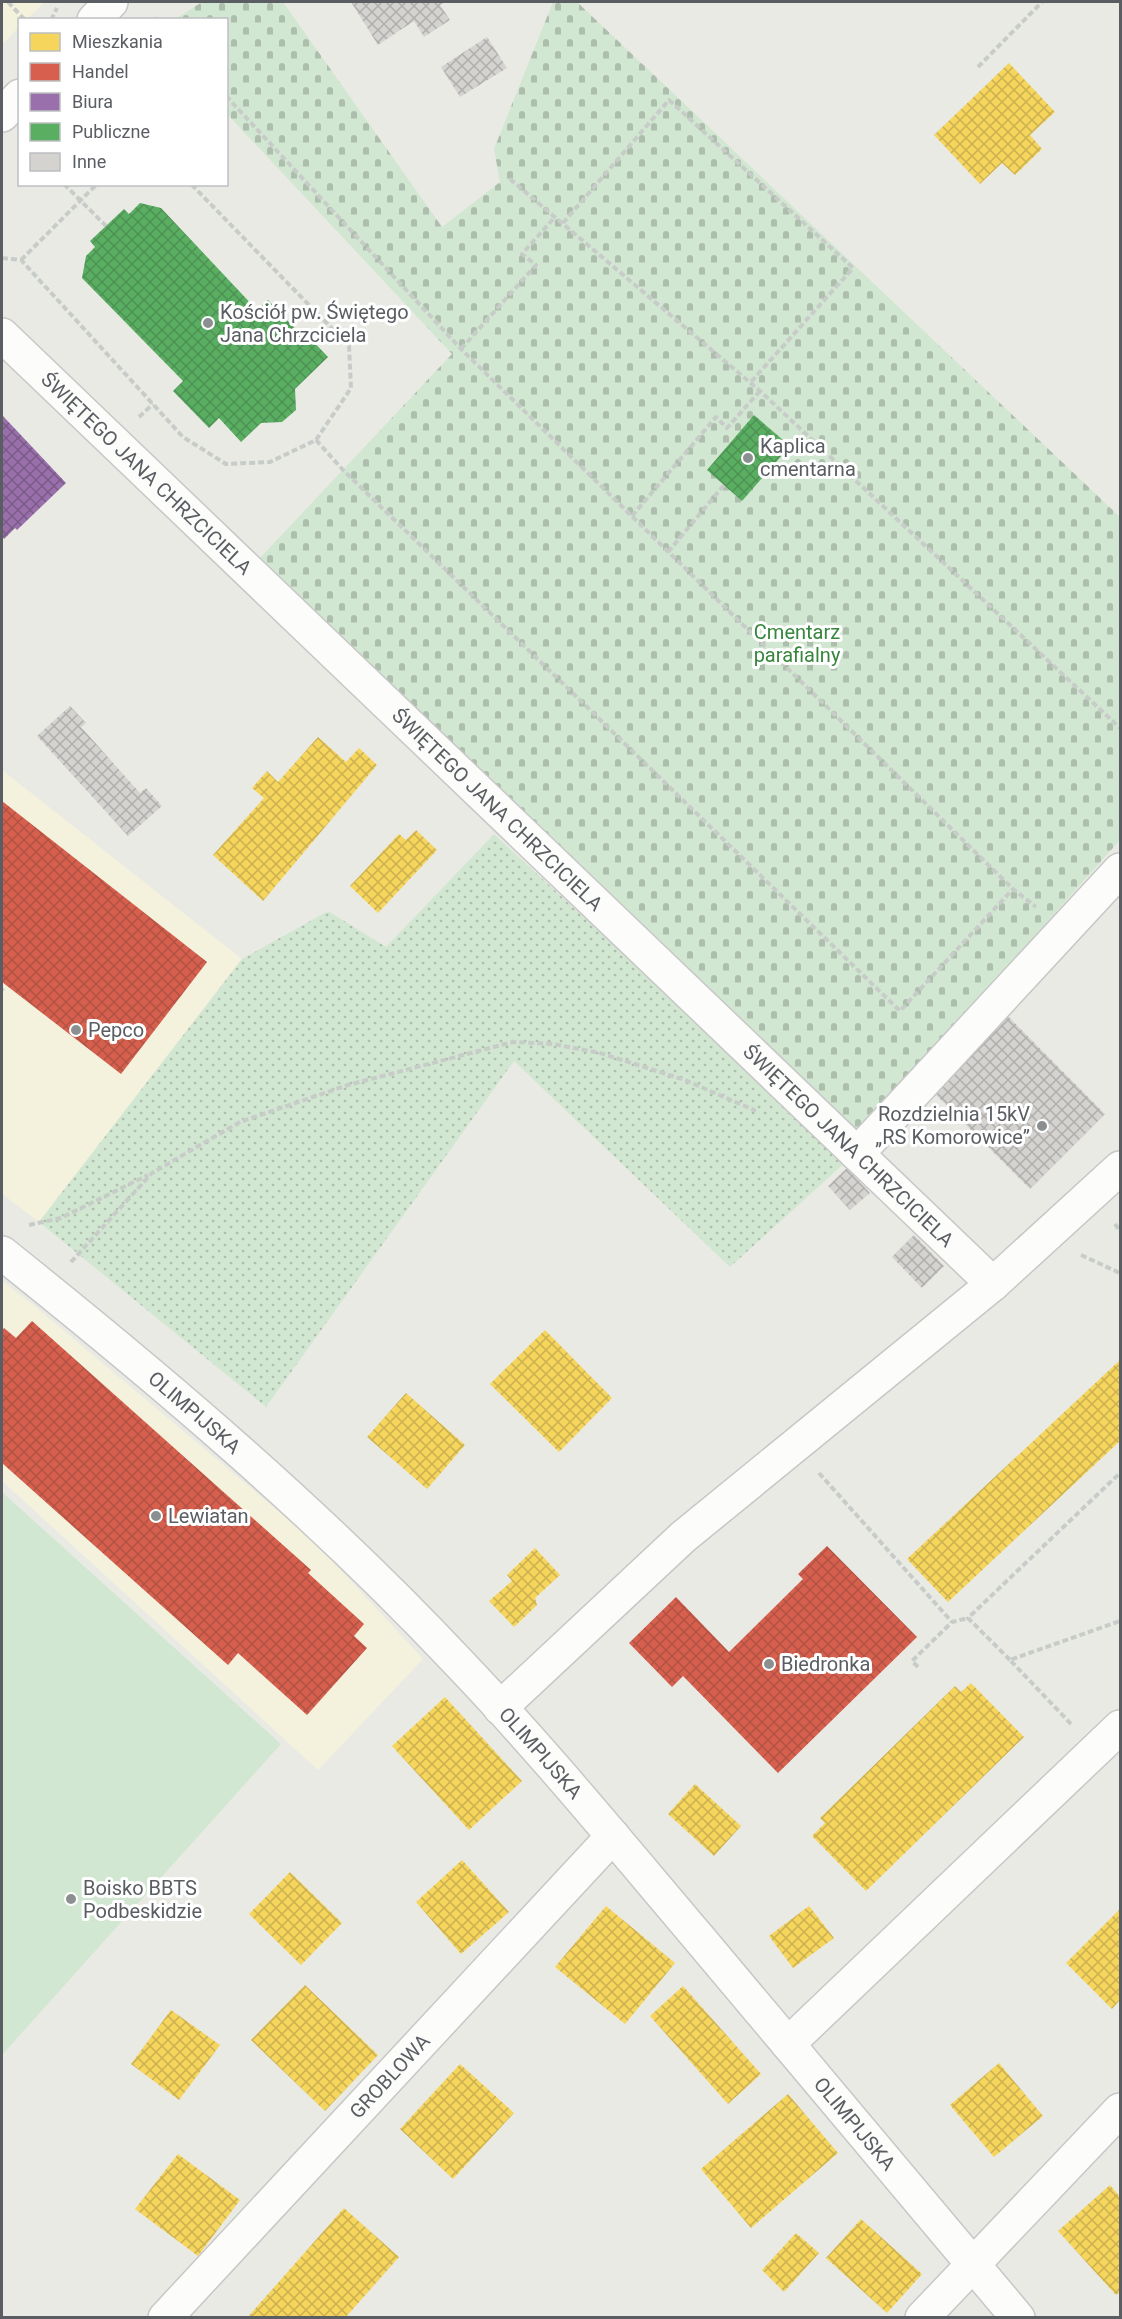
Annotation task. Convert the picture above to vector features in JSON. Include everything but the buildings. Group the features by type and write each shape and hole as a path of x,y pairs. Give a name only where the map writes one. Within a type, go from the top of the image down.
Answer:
{"street":[{"path":"96,18 111,2"},
{"path":"2,115 18,98"},
{"name":"ŚWIĘTEGO JANA CHRZCICIELA","path":"2,334 993,1284"},
{"path":"857,1154 1120,870"},
{"path":"500,1708 683,1537 993,1284 1120,1168"},
{"name":"OLIMPIJSKA","path":"2,1253 168,1389 326,1532 458,1662 613,1836 1018,2318"},
{"path":"788,2044 1120,1727"},
{"name":"GROBLOWA","path":"165,2318 613,1836"},
{"path":"921,2318 1120,2110"}],"path":[{"path":"8,2 23,18"},
{"path":"978,67 1042,2"},
{"path":"228,98 461,349 1013,888 1042,913"},
{"path":"563,223 669,100 853,268 750,383"},
{"path":"510,178 760,391 1120,728"},
{"path":"66,186 106,226"},
{"path":"21,260 95,186"},
{"path":"2,258 21,260 183,436 226,464 270,462 316,440 351,388 349,346 193,186"},
{"path":"461,349 536,265 522,254 555,217"},
{"path":"632,516 716,417 727,428 760,391"},
{"path":"316,440 351,478 900,1011 1013,888"},
{"path":"668,552 724,485"},
{"path":"29,1226 61,1218 152,1173 240,1122 289,1104 513,1042 553,1044 600,1053 685,1080 760,1113"},
{"path":"69,1264 152,1173"},
{"path":"814,1467 952,1622"},
{"path":"918,1667 912,1661 952,1622 968,1618 1120,1473"},
{"path":"968,1618 1095,1751"},
{"path":"1010,1660 1120,1622"}],"shaded area":[{"path":"2,2 45,2 28,18 18,18 18,28 2,45"},
{"path":"2,770 242,959 39,1222 2,1194"},
{"name":"Lewiatan","path":"2,1281 315,1542 423,1659 318,1770 2,1481"}],"green space":[{"name":"Cmentarz parafialny","path":"202,2 283,2 442,227 500,182 494,149 553,2 577,2 1120,517 1120,840 856,1137 258,560 452,354 228,115 228,18 177,18"},
{"path":"494,834 847,1161 730,1267 514,1061 266,1407 39,1222 242,959 328,911 386,947"},
{"name":"Boisko BBTS Podbeskidzie","path":"2,1492 281,1744 2,2055"}],"place":[{"name":"Kościół pw. Świętego Jana Chrzciciela","path":"208,323"},
{"name":"Kaplica cmentarna","path":"748,458"},
{"name":"Pepco","path":"76,1030"},
{"name":"Rozdzielnia 15kV „RS Komorowice”","path":"1042,1126"},
{"name":"Lewiatan","path":"156,1516"},
{"name":"Biedronka","path":"769,1664"},
{"name":"Boisko BBTS Podbeskidzie","path":"71,1899"}]}
